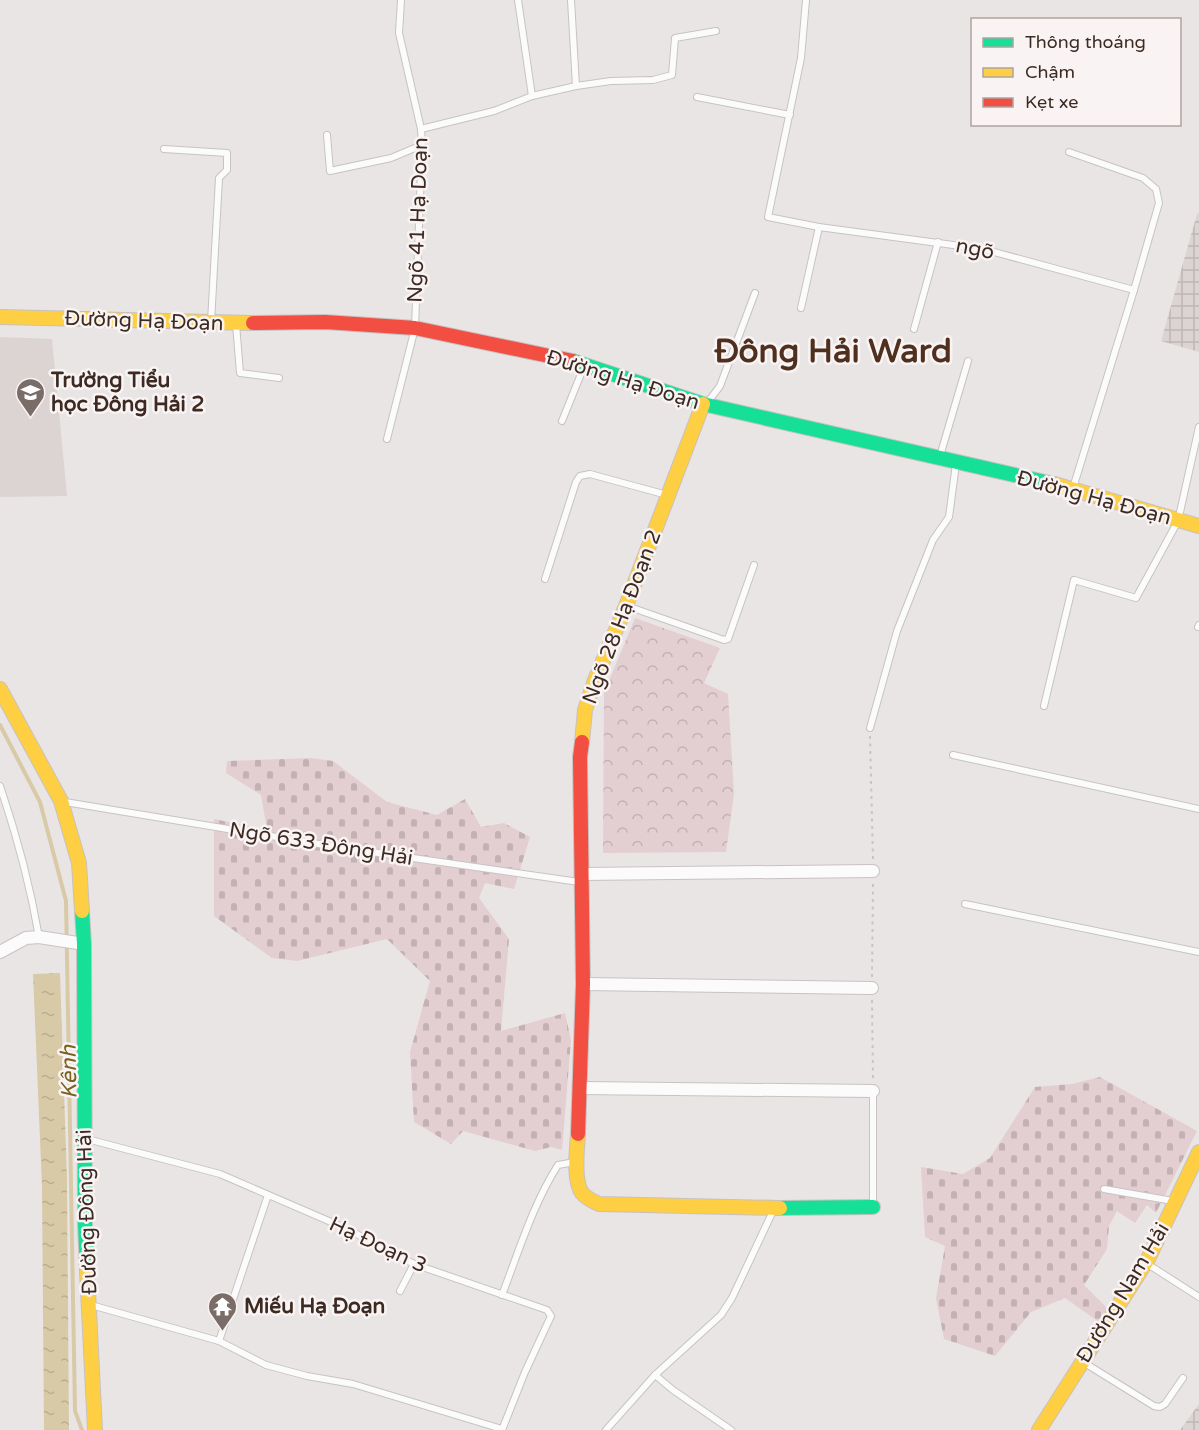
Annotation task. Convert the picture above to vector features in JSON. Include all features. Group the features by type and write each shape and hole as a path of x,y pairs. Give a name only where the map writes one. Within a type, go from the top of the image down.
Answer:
{"street":[{"name":"Đường Hạ Đoạn","path":"0,316 211,323 326,322 415,328 586,364 703,404 1072,488 1199,526"},
{"name":"Ngõ 28 Hạ Đoạn 2","path":"703,404 585,710 580,758 583,984 577,1162 579,1190 586,1198 599,1204 775,1208"},
{"name":"Đường Đông Hải","path":"0,689 61,801 79,863 85,1223 91,1305 95,1430"},
{"path":"582,878 873,871"},
{"path":"0,952 26,938 39,937 80,943"},
{"path":"583,984 872,988"},
{"path":"580,1088 873,1091"},
{"name":"Đường Nam Hải","path":"1039,1430 1146,1263 1199,1152"},
{"path":"775,1208 873,1207"}],"lane":[{"name":"Ngõ 41 Hạ Doạn","path":"387,439 415,328 422,145 422,129 399,33 401,0"},
{"path":"518,0 532,96"},
{"path":"571,0 576,86"},
{"name":"ngõ","path":"806,0 801,58 768,217 819,227 983,249 1134,290"},
{"path":"422,129 494,111 532,96 576,86 611,81 653,80 672,75 675,38 716,31"},
{"path":"697,98 790,115"},
{"path":"327,135 330,171 391,158 422,145"},
{"path":"164,149 227,153 227,170 219,178 211,323"},
{"path":"1069,152 1143,178 1156,189 1159,203 1072,488"},
{"path":"801,308 819,227"},
{"path":"914,329 938,242"},
{"path":"703,404 710,401 720,386 755,293"},
{"path":"236,323 240,373 279,378"},
{"path":"939,459 968,361"},
{"path":"562,421 586,364"},
{"path":"1044,706 1074,580 1136,598 1178,521 1199,427"},
{"path":"870,728 897,631 933,540 949,517 957,463"},
{"path":"544,579 580,476 590,474 668,495"},
{"path":"626,606 724,640 728,639 754,565"},
{"path":"953,755 1199,809"},
{"path":"0,786 19,842 39,937"},
{"name":"Ngõ 633 Đông Hải","path":"61,801 337,847 582,878"},
{"path":"965,904 1199,952"},
{"path":"873,1091 873,1207"},
{"name":"Hạ Đoạn 3","path":"84,1138 220,1174 345,1228 414,1264 547,1310 551,1317 525,1372 502,1430"},
{"path":"502,1295 533,1216 554,1172 558,1165 577,1162"},
{"path":"1104,1189 1176,1201"},
{"path":"219,1341 268,1195"},
{"path":"606,1430 655,1376 721,1316 775,1208"},
{"path":"1146,1263 1199,1298"},
{"path":"400,1291 414,1264"},
{"path":"91,1305 219,1341 266,1365 307,1376 353,1384 502,1430"},
{"path":"1083,1361 1154,1406 1160,1407 1183,1378"},
{"path":"655,1376 731,1430"}],"path":[{"path":"870,728 873,871 873,1091"}],"shaded area":[{"path":"1199,213 1199,352 1161,341"},
{"name":"Trường Tiểu học Đông Hải 2","path":"0,337 52,339 67,496 0,497"},
{"path":"1199,1404 1199,1430 1180,1430"}],"green space":[{"path":"635,618 720,648 704,683 728,694 734,794 726,852 603,853 604,693"},
{"path":"311,758 333,761 387,802 437,815 465,799 481,827 504,823 530,837 514,889 485,883 479,898 509,939 501,1031 565,1013 571,1040 562,1150 551,1147 535,1151 463,1131 451,1144 414,1122 410,1052 430,981 387,939 297,961 272,958 214,916 214,819 267,830 261,795 226,773 227,761"},
{"path":"1100,1077 1197,1131 1156,1213 1147,1205 1135,1223 1117,1211 1109,1226 1107,1249 1084,1285 1107,1308 1099,1322 1065,1298 1031,1312 995,1356 944,1339 936,1298 945,1246 925,1237 921,1167 963,1174 990,1158 1035,1087 1072,1084"}],"water":[{"path":"60,973 67,1179 69,1430 44,1430 42,1187 33,974"}],"waterway":[{"name":"Kênh","path":"0,725 40,802 66,901 75,1411 82,1430"}],"traffic: fast":[{"path":"573,361 703,404 1054,484"},
{"path":"82,911 87,1271"},
{"path":"780,1208 873,1207"}],"traffic: slow":[{"path":"0,317 253,323"},
{"path":"582,742 585,710 595,680 626,606 703,404"},
{"path":"1054,484 1199,526"},
{"path":"0,689 61,801 79,863 82,911"},
{"path":"578,1134 576,1165 579,1188 586,1197 599,1204 780,1208"},
{"path":"1039,1430 1148,1259 1199,1152"},
{"path":"87,1271 95,1430"}],"traffic: jam":[{"path":"253,323 325,322 415,328 573,361"},
{"path":"578,1134 583,984 580,757 582,742"}],"place":[{"name":"Trường Tiểu học Đông Hải 2","path":"30,418"},
{"name":"Miếu Hạ Đoạn","path":"223,1332"}],"district":[{"name":"Đông Hải Ward","path":"833,351"}]}
